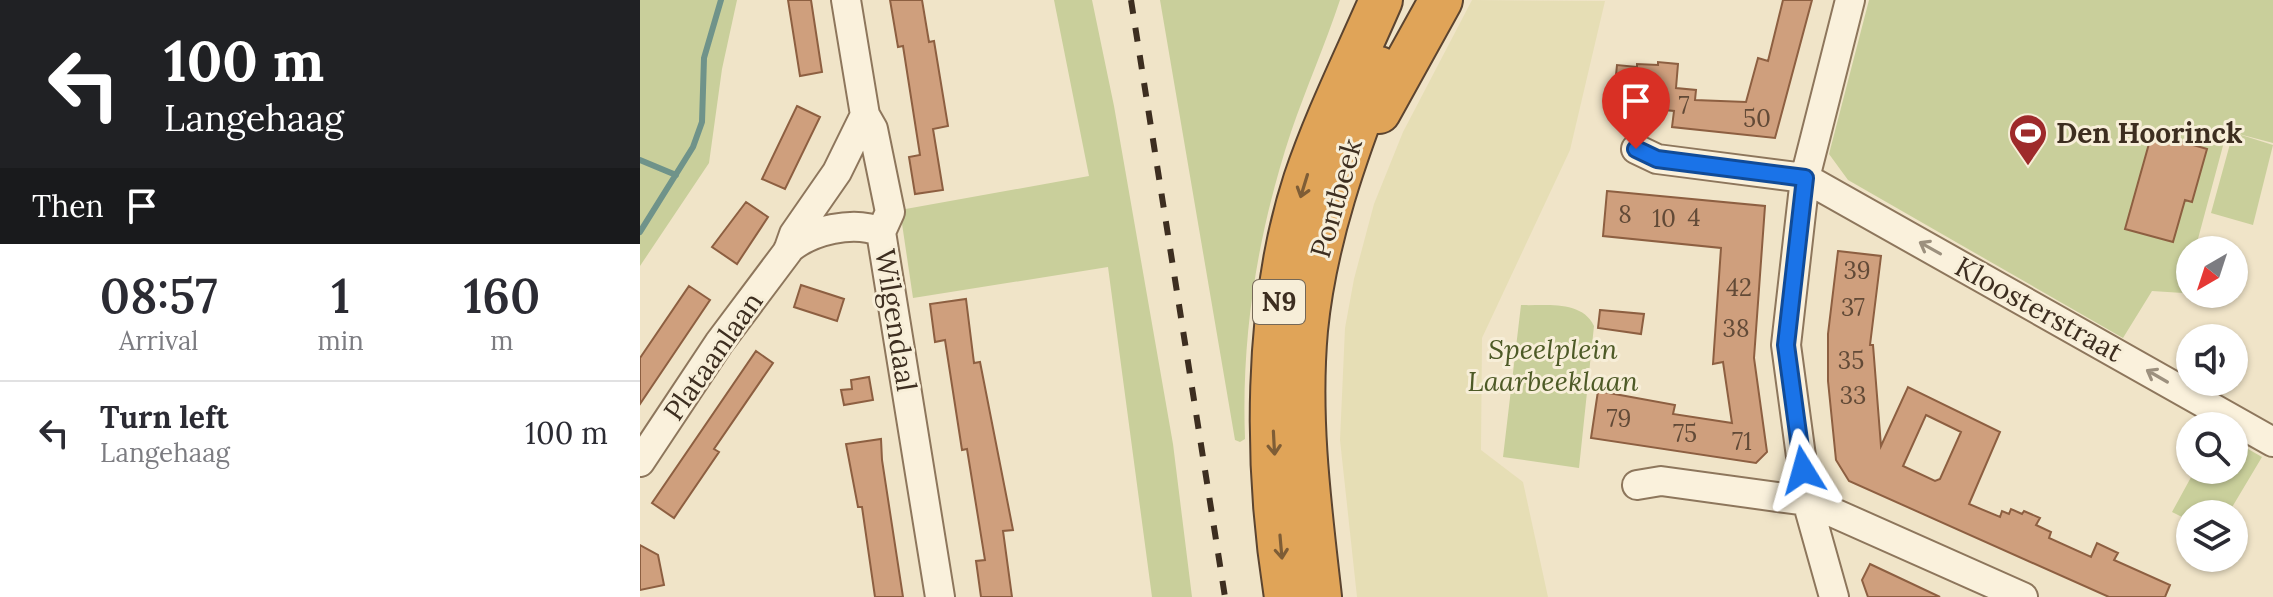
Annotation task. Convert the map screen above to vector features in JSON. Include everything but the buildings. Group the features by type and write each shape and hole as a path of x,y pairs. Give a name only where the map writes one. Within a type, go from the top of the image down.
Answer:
{"highway":[{"path":"1356,0 1339,129 1376,117 1441,0"},
{"name":"N9","path":"1286,597 1271,398 1278,304 1289,239 1304,182 1339,129 1381,0"},
{"name":"Pontbeek","path":"1320,597 1305,475 1306,331 1339,129 1407,0"}],"street":[{"name":"Wilgendaal","path":"846,0 865,115 873,129 890,212 881,232 940,597"},
{"path":"1834,597 1807,501 1786,345 1805,178 1850,0"},
{"name":"Plataanlaan","path":"788,251 794,234 837,172 865,115"},
{"path":"1636,149 1657,159 1805,178"},
{"name":"Kloosterstraat","path":"1805,178 2273,442"},
{"name":"Plataanlaan","path":"640,462 719,343 788,251 800,240 824,231 869,226 881,232"},
{"path":"1637,485 1661,481 1807,501 2023,597"}],"shaded area":[{"path":"1472,0 1605,1 1570,150 1482,338 1481,450 1523,482 1548,597 1357,597 1340,440 1345,328 1354,279 1374,204 1403,132"}],"green space":[{"path":"640,0 737,0 722,69 709,163 640,266"},
{"path":"1054,0 1092,0 1114,106 1173,444 1192,597 1152,597 1108,267 913,298 900,210 1089,176"},
{"path":"1160,0 1340,0 1291,132 1269,207 1249,322 1245,439 1240,442 1235,440"},
{"name":"Den Hoorinck","path":"1869,0 2273,0 2273,143 2235,133 2273,145 2253,225 2211,213 2233,133 2224,142 2199,236 2176,236 2176,293 2152,291 2123,338 1848,180 1829,154"},
{"name":"Speelplein Laarbeeklaan","path":"1521,305 1572,308 1581,312 1594,326 1579,468 1503,457"},
{"path":"2248,449 2262,457 2248,480"},
{"path":"2187,484 2246,484 2236,500 2179,500"}],"waterway":[{"path":"640,232 693,147 702,122 704,58 721,0"},
{"path":"640,160 676,175"}],"railway":[{"path":"1131,0 1225,597"}],"place":[{"name":"Den Hoorinck","path":"2028,167"}],"route":[{"path":"1636,149 1657,159 1805,178 1786,345 1803,470"}]}
